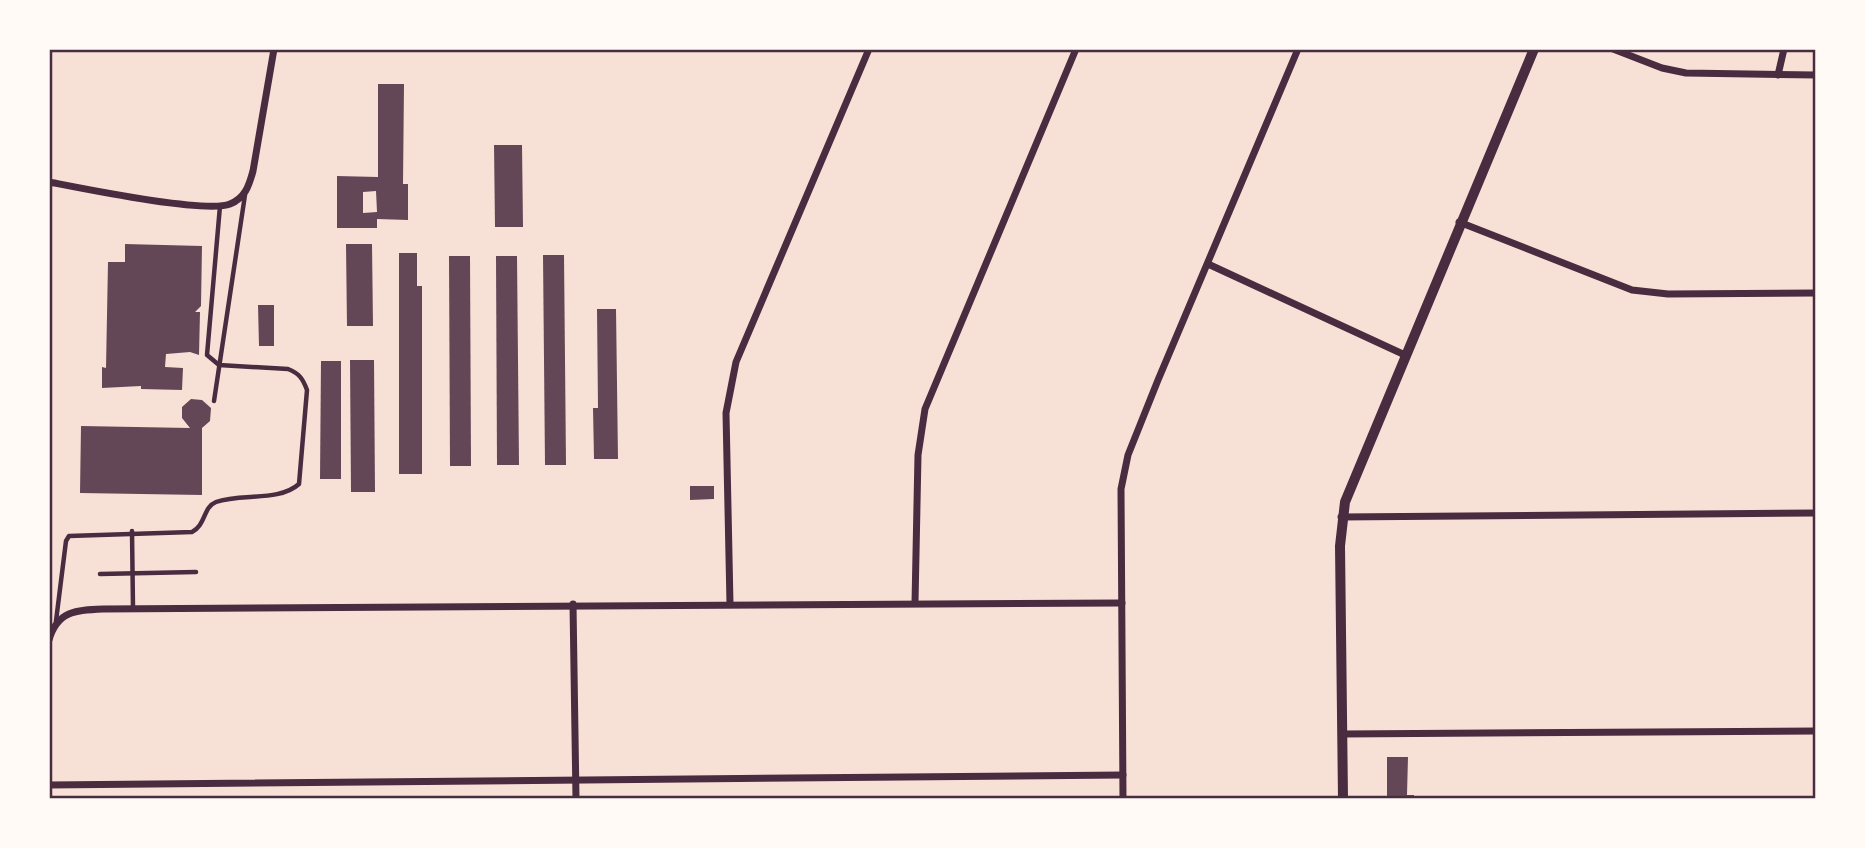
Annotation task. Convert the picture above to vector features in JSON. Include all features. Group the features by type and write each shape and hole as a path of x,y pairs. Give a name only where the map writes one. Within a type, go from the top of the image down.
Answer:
{"street":[{"path":"49,182 126,197 228,205 246,192 257,156 274,49"},
{"path":"730,604 726,413 729,387 736,362 869,49"},
{"path":"915,603 918,454 925,409 1076,49"},
{"path":"1124,799 1124,471 1158,380 1298,49"},
{"path":"1343,799 1341,517 1348,489 1534,49"},
{"path":"1613,49 1662,68 1686,73 1816,75"},
{"path":"1778,75 1784,49"},
{"path":"1459,222 1632,290 1668,295 1816,293"},
{"path":"1208,264 1405,355"},
{"path":"1341,517 1816,513"},
{"path":"49,640 56,621 69,612 133,608 1122,603"},
{"path":"573,604 576,799"},
{"path":"1342,734 1816,731"},
{"path":"49,785 1123,775"}],"lane":[{"path":"214,401 246,192"},
{"path":"56,621 66,541 69,536 132,531 192,532 201,526 207,510 216,502 285,492 299,484 307,390 303,380 297,372 288,369 219,365 207,355 219,206"},
{"path":"132,531 133,608"},
{"path":"100,574 196,572"}],"building":[{"path":"378,84 404,84 403,184 408,184 408,220 377,219 377,228 337,228 337,176 378,177","holes":["376,191 377,212 363,213 363,192"]},
{"path":"494,145 522,145 523,227 495,227"},
{"path":"125,244 202,246 201,306 195,312 200,312 199,355 190,352 166,354 165,367 183,368 182,390 141,389 141,386 102,388 102,367 106,368 108,262 125,262"},
{"path":"346,244 372,244 373,326 347,326"},
{"path":"399,253 417,253 417,286 422,286 422,474 399,474"},
{"path":"543,255 564,255 566,465 545,465"},
{"path":"449,256 470,256 471,466 450,466"},
{"path":"496,256 517,256 519,465 497,465"},
{"path":"258,305 274,305 274,346 259,346"},
{"path":"597,309 616,309 618,459 594,459 593,408 598,408"},
{"path":"350,360 374,360 375,492 351,492"},
{"path":"321,361 341,361 341,479 320,479"},
{"path":"191,399 202,400 211,408 210,421 202,428 202,495 80,493 81,426 190,428 182,418 182,407"},
{"path":"690,486 714,486 714,499 690,500"},
{"path":"1387,757 1408,757 1407,795 1414,795 1414,799 1387,799"}]}
